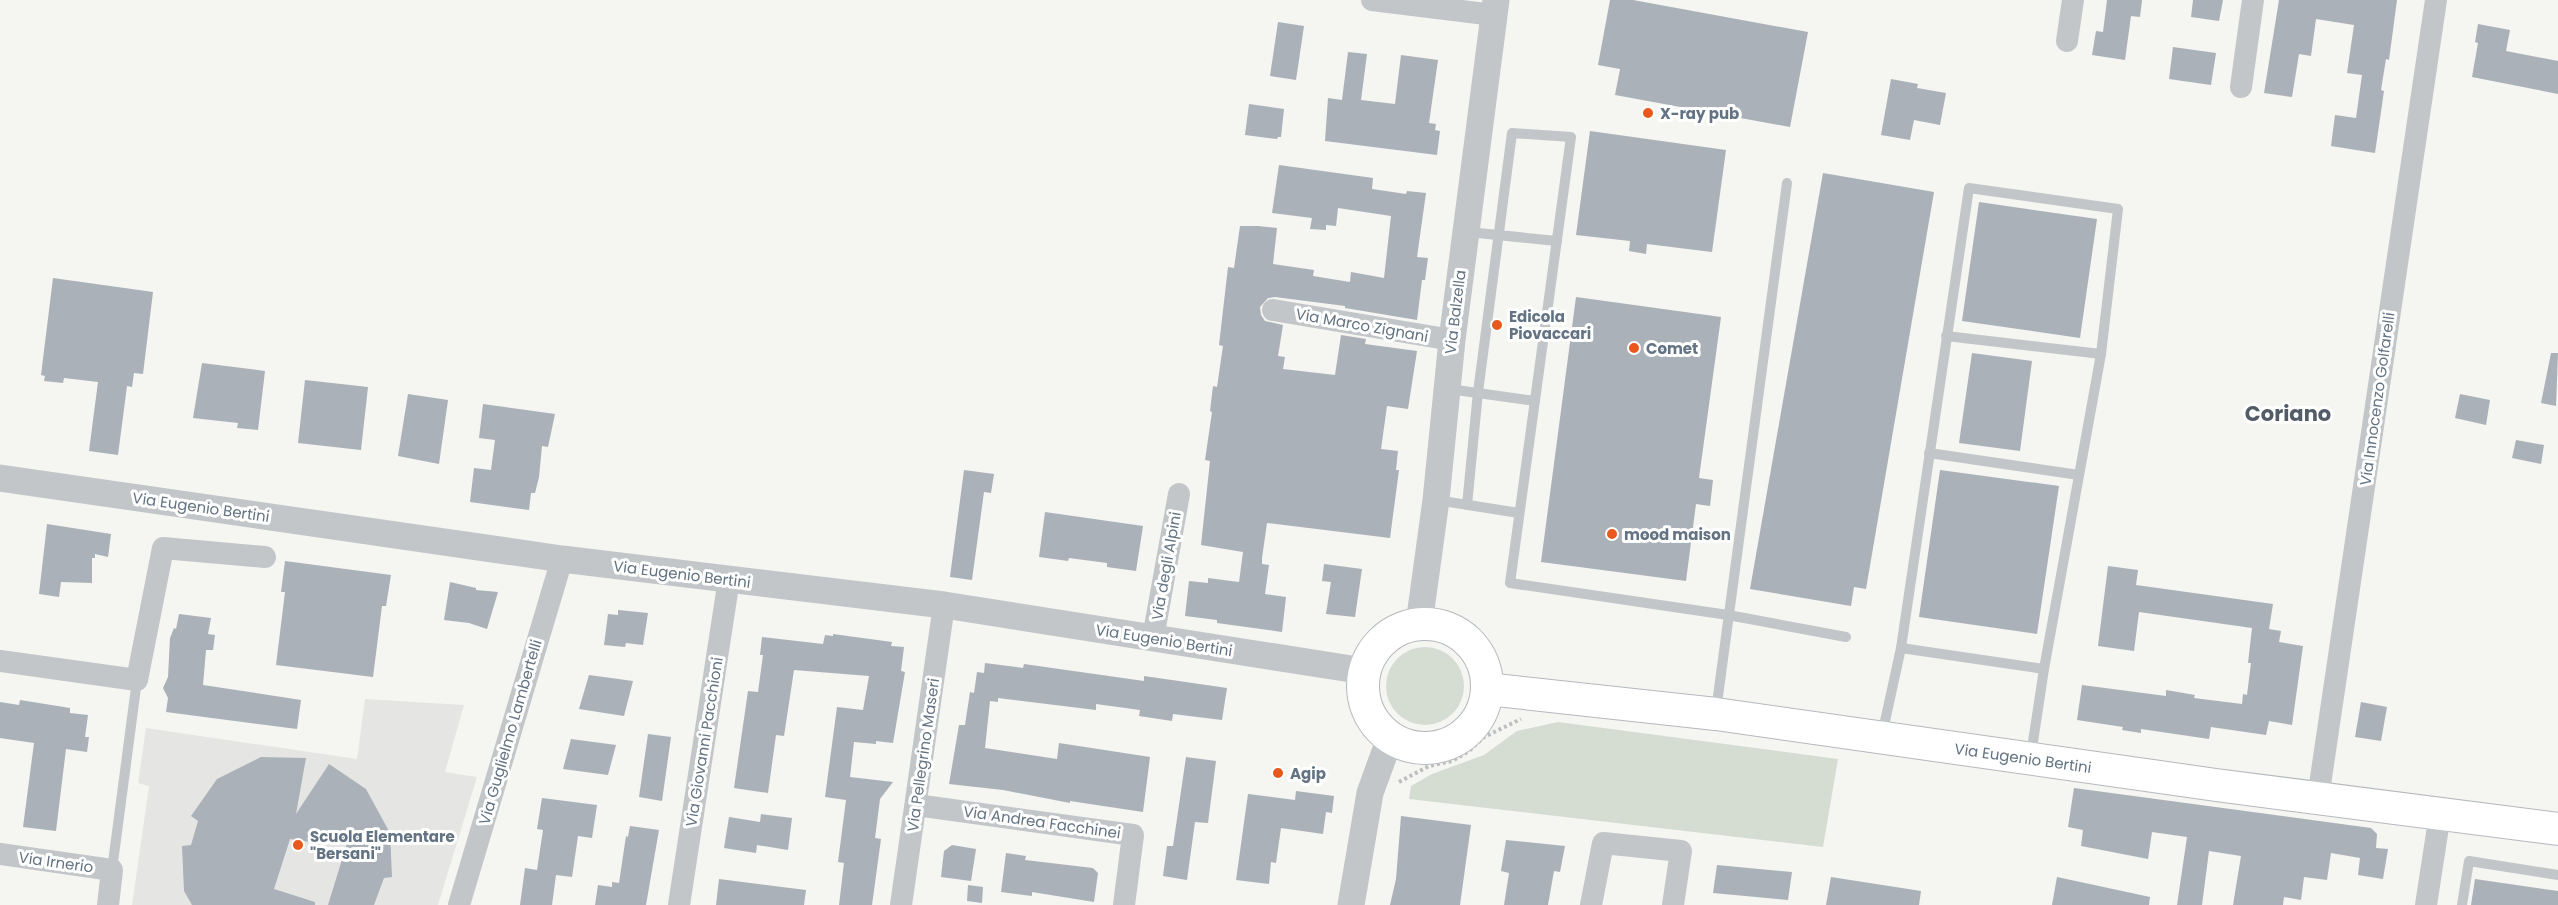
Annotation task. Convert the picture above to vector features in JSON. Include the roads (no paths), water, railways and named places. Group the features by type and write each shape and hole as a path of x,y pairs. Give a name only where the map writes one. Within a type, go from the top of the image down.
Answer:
{"main road":[{"path":"1419,624 1440,626 1459,634 1474,649 1484,668 1487,688 1483,710 1471,729 1453,742 1432,748 1410,747 1390,738 1376,725 1366,708 1362,690 1365,671 1372,653 1384,639 1401,629 1419,624"},
{"name":"Via Eugenio Bertini","path":"1487,688 1716,714 2031,759 2558,829"}],"street":[{"path":"1372,0 1495,7"},
{"path":"2067,41 2073,0"},
{"path":"2241,87 2253,0"},
{"name":"Via Innocenzo Golfarelli","path":"2318,798 2436,0"},
{"name":"Via Balzella","path":"1419,624 1436,500 1465,231 1495,7"},
{"name":"Via Marco Zignani","path":"1273,310 1452,340"},
{"name":"Via Eugenio Bertini","path":"0,478 562,559 944,605 1365,671"},
{"name":"Via degli Alpini","path":"1153,638 1179,494"},
{"path":"0,661 137,680 163,548 266,557"},
{"name":"Via Guglielmo Lambertelli","path":"459,905 562,559"},
{"name":"Via Giovanni Pacchioni","path":"679,905 729,579"},
{"name":"Via Pellegrino Maseri","path":"901,905 944,605"},
{"path":"1351,905 1370,793 1390,738"},
{"name":"Via Andrea Facchinei","path":"916,805 1133,835 1124,905"},
{"path":"2426,905 2440,814"},
{"path":"1591,905 1603,843 1681,850 1673,905"},
{"name":"Via Irnerio","path":"0,854 112,870"},
{"path":"108,905 112,870"}],"lane":[{"path":"1467,505 1478,392 1512,133 1571,137 1510,584 1728,615 1846,636"},
{"path":"1716,714 1787,183"},
{"path":"1881,737 1901,648 1969,188 2118,209 2101,354 2044,669 2031,759"},
{"path":"1465,231 1557,241"},
{"path":"1946,336 2101,354"},
{"path":"1447,388 1535,401"},
{"path":"1929,453 2079,475"},
{"path":"1436,500 1519,513"},
{"path":"1901,648 2044,669"},
{"path":"112,870 137,680"},
{"path":"2462,905 2469,861 2558,875"}],"place":[{"name":"X-ray pub","path":"1648,113"},
{"name":"Edicola Piovaccari","path":"1497,325"},
{"name":"Comet","path":"1634,348"},
{"name":"mood maison","path":"1612,534"},
{"name":"Agip","path":"1278,773"},
{"name":"Scuola Elementare \"Bersani\"","path":"298,845"}],"district":[{"name":"Coriano","path":"2288,413"}]}
